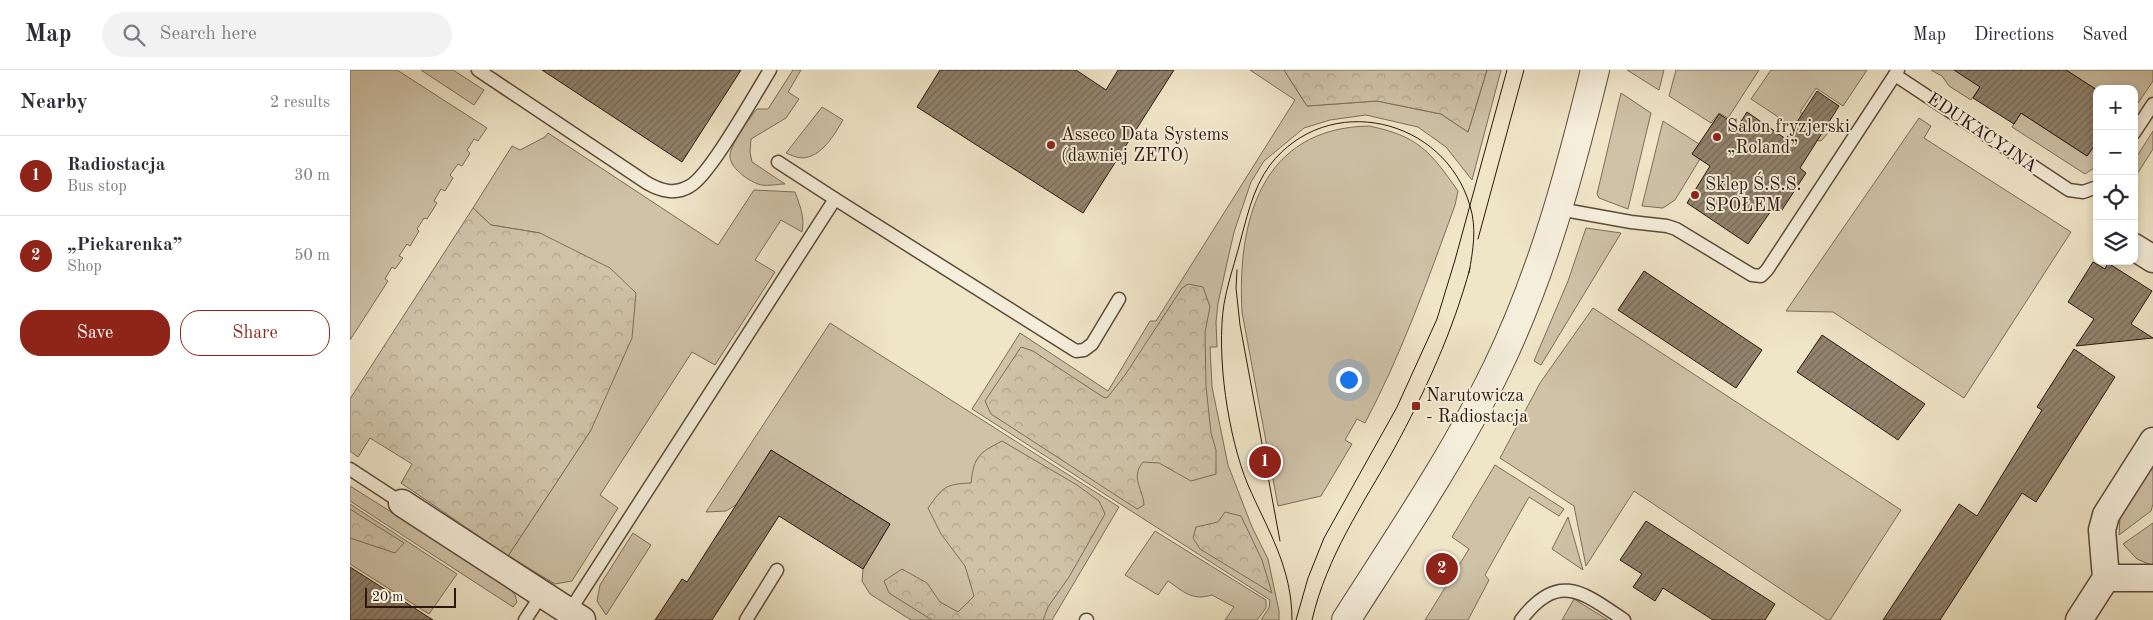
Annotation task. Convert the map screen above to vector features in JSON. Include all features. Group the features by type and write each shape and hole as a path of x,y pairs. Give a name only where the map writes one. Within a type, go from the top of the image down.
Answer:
{"street":[{"path":"1346,620 1433,487 1470,422 1513,332 1537,273 1559,209 1595,70"},
{"path":"2138,250 2153,259"},
{"path":"2079,620 2106,578 2102,530 2106,515 2153,441"},
{"path":"402,503 576,616"},
{"path":"2106,578 2153,578"}],"lane":[{"path":"478,70 647,183 657,189 669,192 691,186 700,178 770,70"},
{"path":"1559,209 1667,226 1676,229 1752,275 1761,276 1767,270 1818,194 1896,72"},
{"name":"EDUKACYJNA","path":"1896,72 2069,190 2083,192 2093,188"},
{"path":"2136,130 2153,104"},
{"path":"778,162 1076,351 1084,350 1092,344 1120,299"},
{"path":"576,616 835,199"},
{"path":"350,469 402,503"},
{"path":"746,620 777,570"},
{"path":"1521,620 1532,606 1544,598 1557,591 1570,590 1595,600 1624,620"},
{"path":"525,620 542,594"}],"green space":[{"path":"350,70 397,70 487,128 478,141 474,139 467,150 470,153 462,166 458,164 450,175 453,178 445,191 441,189 434,201 437,203 427,219 424,218 417,229 419,231 410,246 407,244 399,256 403,258 395,269 392,267 385,279 388,281 350,340"},
{"path":"421,70 453,70 484,90 474,105"},
{"path":"793,70 801,70 788,92 799,99 786,118 751,139 750,152 752,162 785,184 761,185 749,179 732,164 730,160 731,150 741,131 757,109 768,109"},
{"path":"1250,70 1284,70 1307,106 1377,101 1441,114 1468,132 1487,70 1501,70 1472,180 1446,147 1418,127 1366,115 1330,120 1304,128 1264,161 1251,182 1234,232 1218,303 1216,322 1217,347 1210,347 1212,387 1228,465 1252,527 1268,559 1279,611 1279,620 1261,620 1269,608 1270,600 972,409 1020,333 1108,391 1150,321 1156,321 1295,100"},
{"path":"1284,70 1487,70 1468,132 1441,114 1377,101 1307,106"},
{"path":"1627,70 1664,70 1659,90"},
{"path":"1676,70 1759,70 1728,118 1719,113 1711,123 1669,96"},
{"path":"1771,70 1867,70 1843,106 1816,88 1800,112 1829,132 1821,141 1813,140 1751,99"},
{"path":"1931,70 1964,70 1980,87 1971,100 1949,86 1942,76"},
{"path":"2066,70 2153,70 2153,81 2138,103 2138,85 2093,85 2093,87"},
{"path":"1621,93 1651,113 1628,209 1599,198 1597,194"},
{"path":"822,107 843,120 827,144 816,154 809,157 800,158 786,153"},
{"path":"2021,113 2087,156 2093,148 2093,169 2085,174 2012,127"},
{"path":"1919,118 1931,126 1924,138 2071,232 1964,398 1833,312 1786,311"},
{"path":"1663,121 1699,144 1692,154 1700,159 1675,200 1663,208 1642,206"},
{"path":"1369,126 1386,130 1411,140 1430,155 1458,191 1455,205 1403,343 1365,423 1357,419 1345,440 1352,444 1321,496 1278,506 1242,312 1242,278 1245,245 1252,214 1263,186 1280,162 1303,143 1332,131"},
{"path":"2153,131 2153,149 2138,173 2138,155"},
{"path":"548,133 718,245 754,190 795,192 803,221 802,232 781,220 755,260 775,272 715,365 692,352 600,495 618,508 572,581 555,584 508,556 591,430 540,233 491,225 473,208 512,146 520,150 545,137"},
{"path":"473,208 491,225 540,233 610,268 636,293 632,338 591,430 508,556 401,483 412,464 370,438 358,457 350,451 350,399"},
{"path":"1586,228 1621,233 1541,365 1534,361 1568,281"},
{"path":"1188,284 1203,287 1210,307 1205,332 1206,386 1211,433 1216,450 1216,474 1191,481 1159,463 1143,462 1139,468 1137,478 1144,505 1137,509 991,414 985,401 1021,347 1033,351 1107,398 1125,375 1182,288"},
{"path":"1593,308 1901,510 1830,620 1827,620 1634,491 1586,566 1574,506 1500,458 1540,383"},
{"path":"830,323 1119,507 1052,620 911,620 870,594 862,581 863,569 890,524 771,450 739,503 726,511 706,512"},
{"path":"1002,441 1077,485 1099,501 1105,514 1069,577 1048,607 1043,620 932,620 889,593 884,581 902,569 927,583 940,602 958,612 974,596 965,566 941,534 928,508 937,495 945,488 955,484 971,483 974,467 979,456"},
{"path":"2153,461 2153,504 2151,511 2119,535 2120,516"},
{"path":"1495,465 1564,509 1559,516 1529,497 1485,575 1489,580 1468,620 1425,620 1469,549 1452,537"},
{"path":"350,486 507,585 515,595 517,602 513,607 350,501"},
{"path":"350,504 457,574 429,614 350,564"},
{"path":"350,509 404,543 395,553 350,538"},
{"path":"1225,512 1241,516 1262,560 1272,593 1200,549 1193,538 1196,527 1218,522"},
{"path":"1568,517 1583,570 1552,549"},
{"path":"2153,523 2153,566 2137,559 2123,544"},
{"path":"1155,531 1266,600 1266,608 1257,620 1225,620 1234,607 1212,595 1205,597 1194,596 1184,592 1168,581 1158,595 1125,575"},
{"path":"633,533 651,545 606,615 597,601 600,585"},
{"path":"1574,599 1608,620 1562,620"}],"building":[{"path":"542,70 741,70 682,162"},
{"name":"Asseco Data Systems (dawniej ZETO)","path":"940,70 1076,70 1106,90 1118,70 1174,70 1083,213 917,107"},
{"path":"1954,70 2066,70 2093,87 2093,148 2087,156 2021,113 2014,124 1973,98 1980,87"},
{"path":"1817,91 1839,106 1800,168 1806,173 1780,213 1773,208 1748,244 1687,203 1710,166 1692,154 1719,114 1738,126 1747,112 1786,139"},
{"path":"2093,262 2093,265 2098,265 2105,269 2107,265 2111,265 2152,291 2131,324 2153,338 2076,346 2094,319 2068,302"},
{"path":"1644,271 1762,350 1736,388 1618,310"},
{"path":"1822,335 1925,404 1898,440 1797,372"},
{"path":"2074,349 2115,377 2036,502 2022,493 1940,620 1883,620 1959,504 1977,516 2042,410 2037,407"},
{"path":"771,450 890,524 863,569 779,516 712,620 655,620 682,579 687,582"},
{"path":"1646,521 1775,604 1765,620 1713,620 1663,588 1655,601 1633,587 1642,574 1620,560"},
{"path":"350,567 433,620 350,620"}],"tram line":[{"path":"1296,620 1308,578 1324,538 1397,407 1437,319 1507,70"},
{"path":"1478,239 1524,70"},
{"path":"1292,620 1288,583 1278,550 1241,466 1230,420 1223,371 1222,324 1225,297 1247,217 1254,195 1264,174 1270,165 1294,142 1322,127 1352,122 1382,124 1411,135 1436,152 1457,176 1470,206 1474,231 1469,273"},
{"path":"1312,620 1336,553 1417,406 1447,338 1470,268"},
{"path":"1237,270 1236,288 1240,325 1280,541"}],"place":[{"name":"Salon fryzjerski „Roland”","path":"1717,137"},
{"name":"Asseco Data Systems (dawniej ZETO)","path":"1051,145"},
{"name":"Sklep Ś.S.S. SPOŁEM","path":"1695,195"},
{"name":"Narutowicza - Radiostacja","path":"1416,406"},
{"name":"Radiostacja","path":"1265,462"},
{"name":"„Piekarenka”","path":"1442,569"}]}
